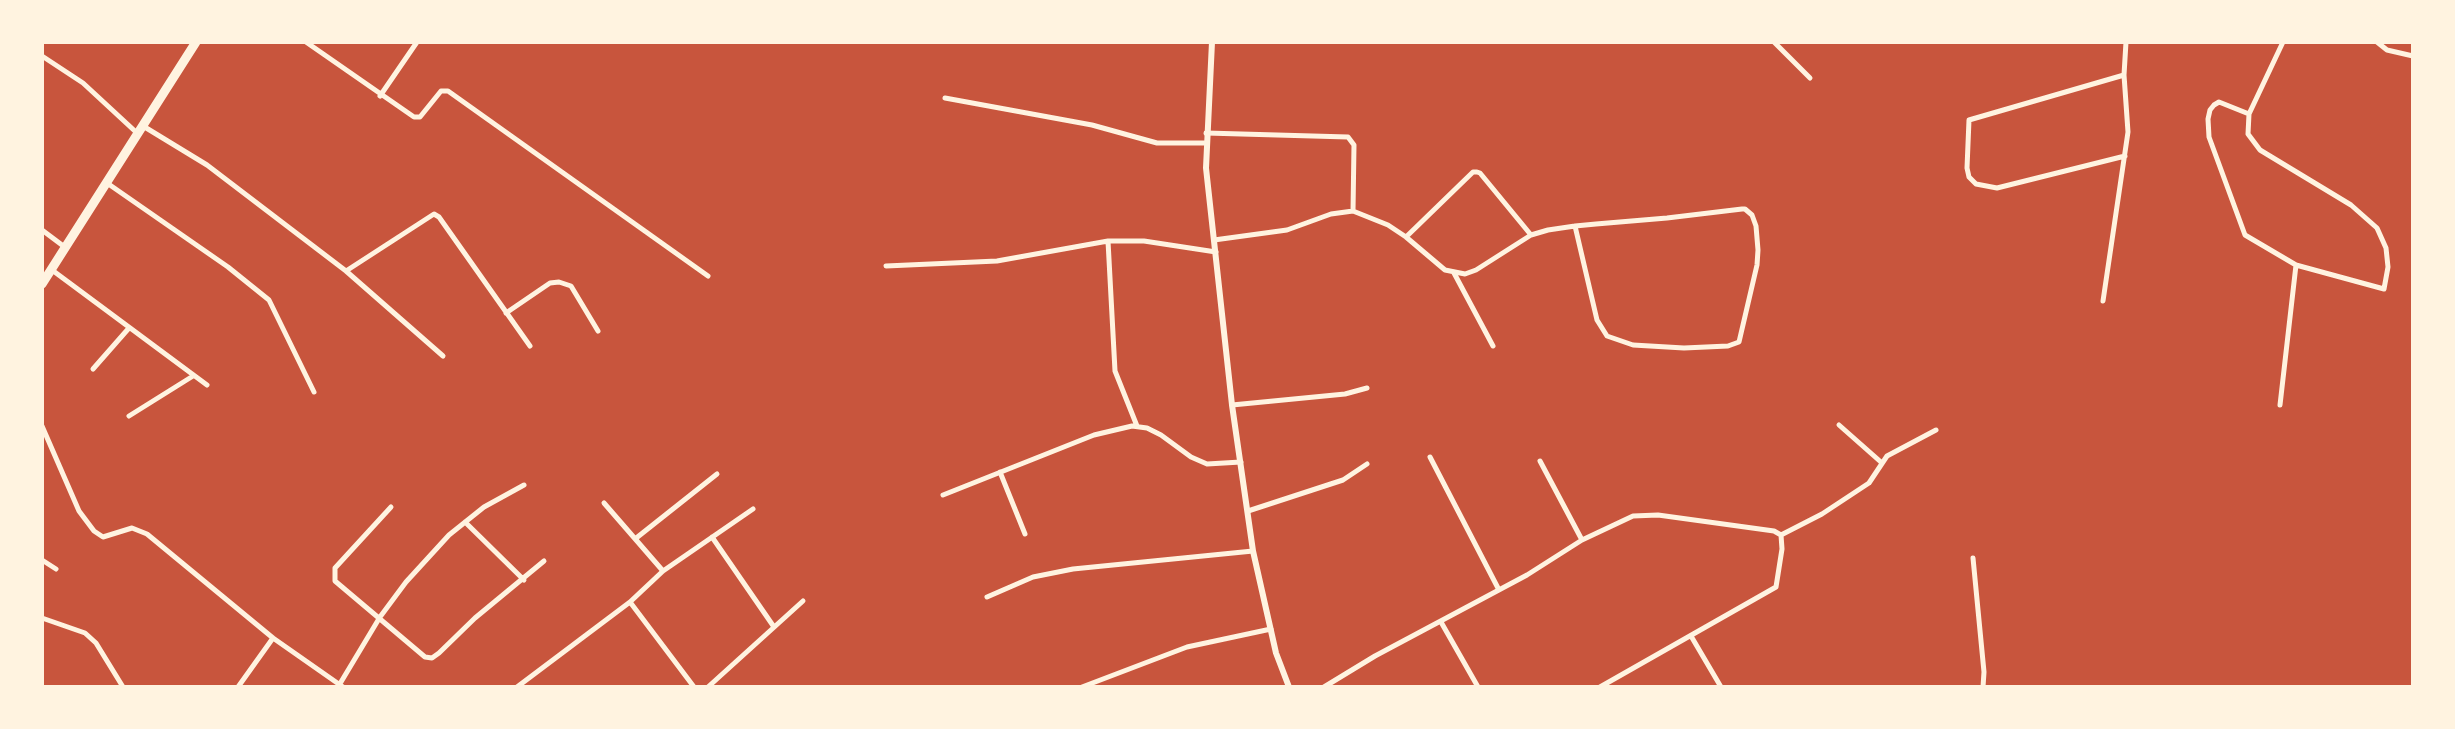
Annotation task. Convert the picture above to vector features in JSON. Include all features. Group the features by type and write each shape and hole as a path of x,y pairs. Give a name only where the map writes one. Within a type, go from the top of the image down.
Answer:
{"highway":[{"path":"42,284 196,42"}],"street":[{"path":"306,42 380,96 414,117 420,117 441,91 448,91 708,276"},
{"path":"380,96 417,42"},
{"path":"1212,42 1206,168 1232,405 1253,551 1276,653 1289,687"},
{"path":"1774,42 1810,78"},
{"path":"2103,301 2125,156 2128,120 2124,75 2126,42"},
{"path":"2249,114 2219,102 2210,110 2208,119 2209,137 2245,235 2296,265 2381,289 2386,286 2386,248 2377,228 2351,205 2260,150 2248,134 2249,114 2283,42"},
{"path":"2376,42 2387,50 2413,57"},
{"path":"42,56 83,83 140,129 206,165 346,271 443,356"},
{"path":"2124,75 1969,120 1967,169 1969,177 1976,184 1997,188 2125,156"},
{"path":"945,98 1092,125 1157,142 1206,143"},
{"path":"1206,133 1348,137 1354,145 1353,211"},
{"path":"1406,237 1473,172 1480,173 1531,235"},
{"path":"107,183 228,267 268,300 314,392"},
{"path":"1214,240 1287,230 1331,214 1353,211 1388,225 1445,270 1465,274 1476,270 1531,235 1575,226 1749,210 1756,226 1757,257 1739,342 1728,346 1684,348 1633,345 1606,337 1597,320 1575,226"},
{"path":"346,271 434,214 439,217 530,345"},
{"path":"42,230 66,248"},
{"path":"886,266 997,261 1108,241 1144,241 1216,252"},
{"path":"1108,241 1115,371 1137,427"},
{"path":"2280,405 2296,265"},
{"path":"52,270 207,385"},
{"path":"1454,273 1493,346"},
{"path":"506,313 550,284 559,282 571,286 598,331"},
{"path":"93,369 129,328"},
{"path":"130,416 193,376"},
{"path":"1232,405 1345,394 1367,388"},
{"path":"1839,425 1882,463"},
{"path":"42,426 79,511 94,531 103,537 132,528 147,534 273,638 340,686 380,617 406,582 449,535 484,507 524,485"},
{"path":"943,495 1116,428 1147,428 1191,457 1207,464 1241,462"},
{"path":"1780,535 1822,514 1868,483 1887,456 1936,430"},
{"path":"1430,457 1499,590"},
{"path":"1540,461 1582,540"},
{"path":"1248,511 1343,480 1367,464"},
{"path":"1000,472 1025,534"},
{"path":"635,539 717,474"},
{"path":"604,503 663,572"},
{"path":"391,507 335,568 333,574 335,581 420,654 432,658 544,561"},
{"path":"517,687 630,602 663,572 753,509"},
{"path":"1324,687 1375,656 1499,590 1582,540 1623,520 1644,515 1774,531 1780,535 1782,549 1776,587 1604,686"},
{"path":"465,522 524,579"},
{"path":"712,537 774,627"},
{"path":"987,597 1033,577 1073,569 1253,551"},
{"path":"1973,558 1984,672 1983,687"},
{"path":"42,560 56,569"},
{"path":"708,687 803,601"},
{"path":"630,602 694,687"},
{"path":"42,618 85,633 96,643 123,687"},
{"path":"1441,622 1478,687"},
{"path":"1082,687 1187,647 1271,629"},
{"path":"1690,636 1721,687"},
{"path":"238,687 273,638"}]}
